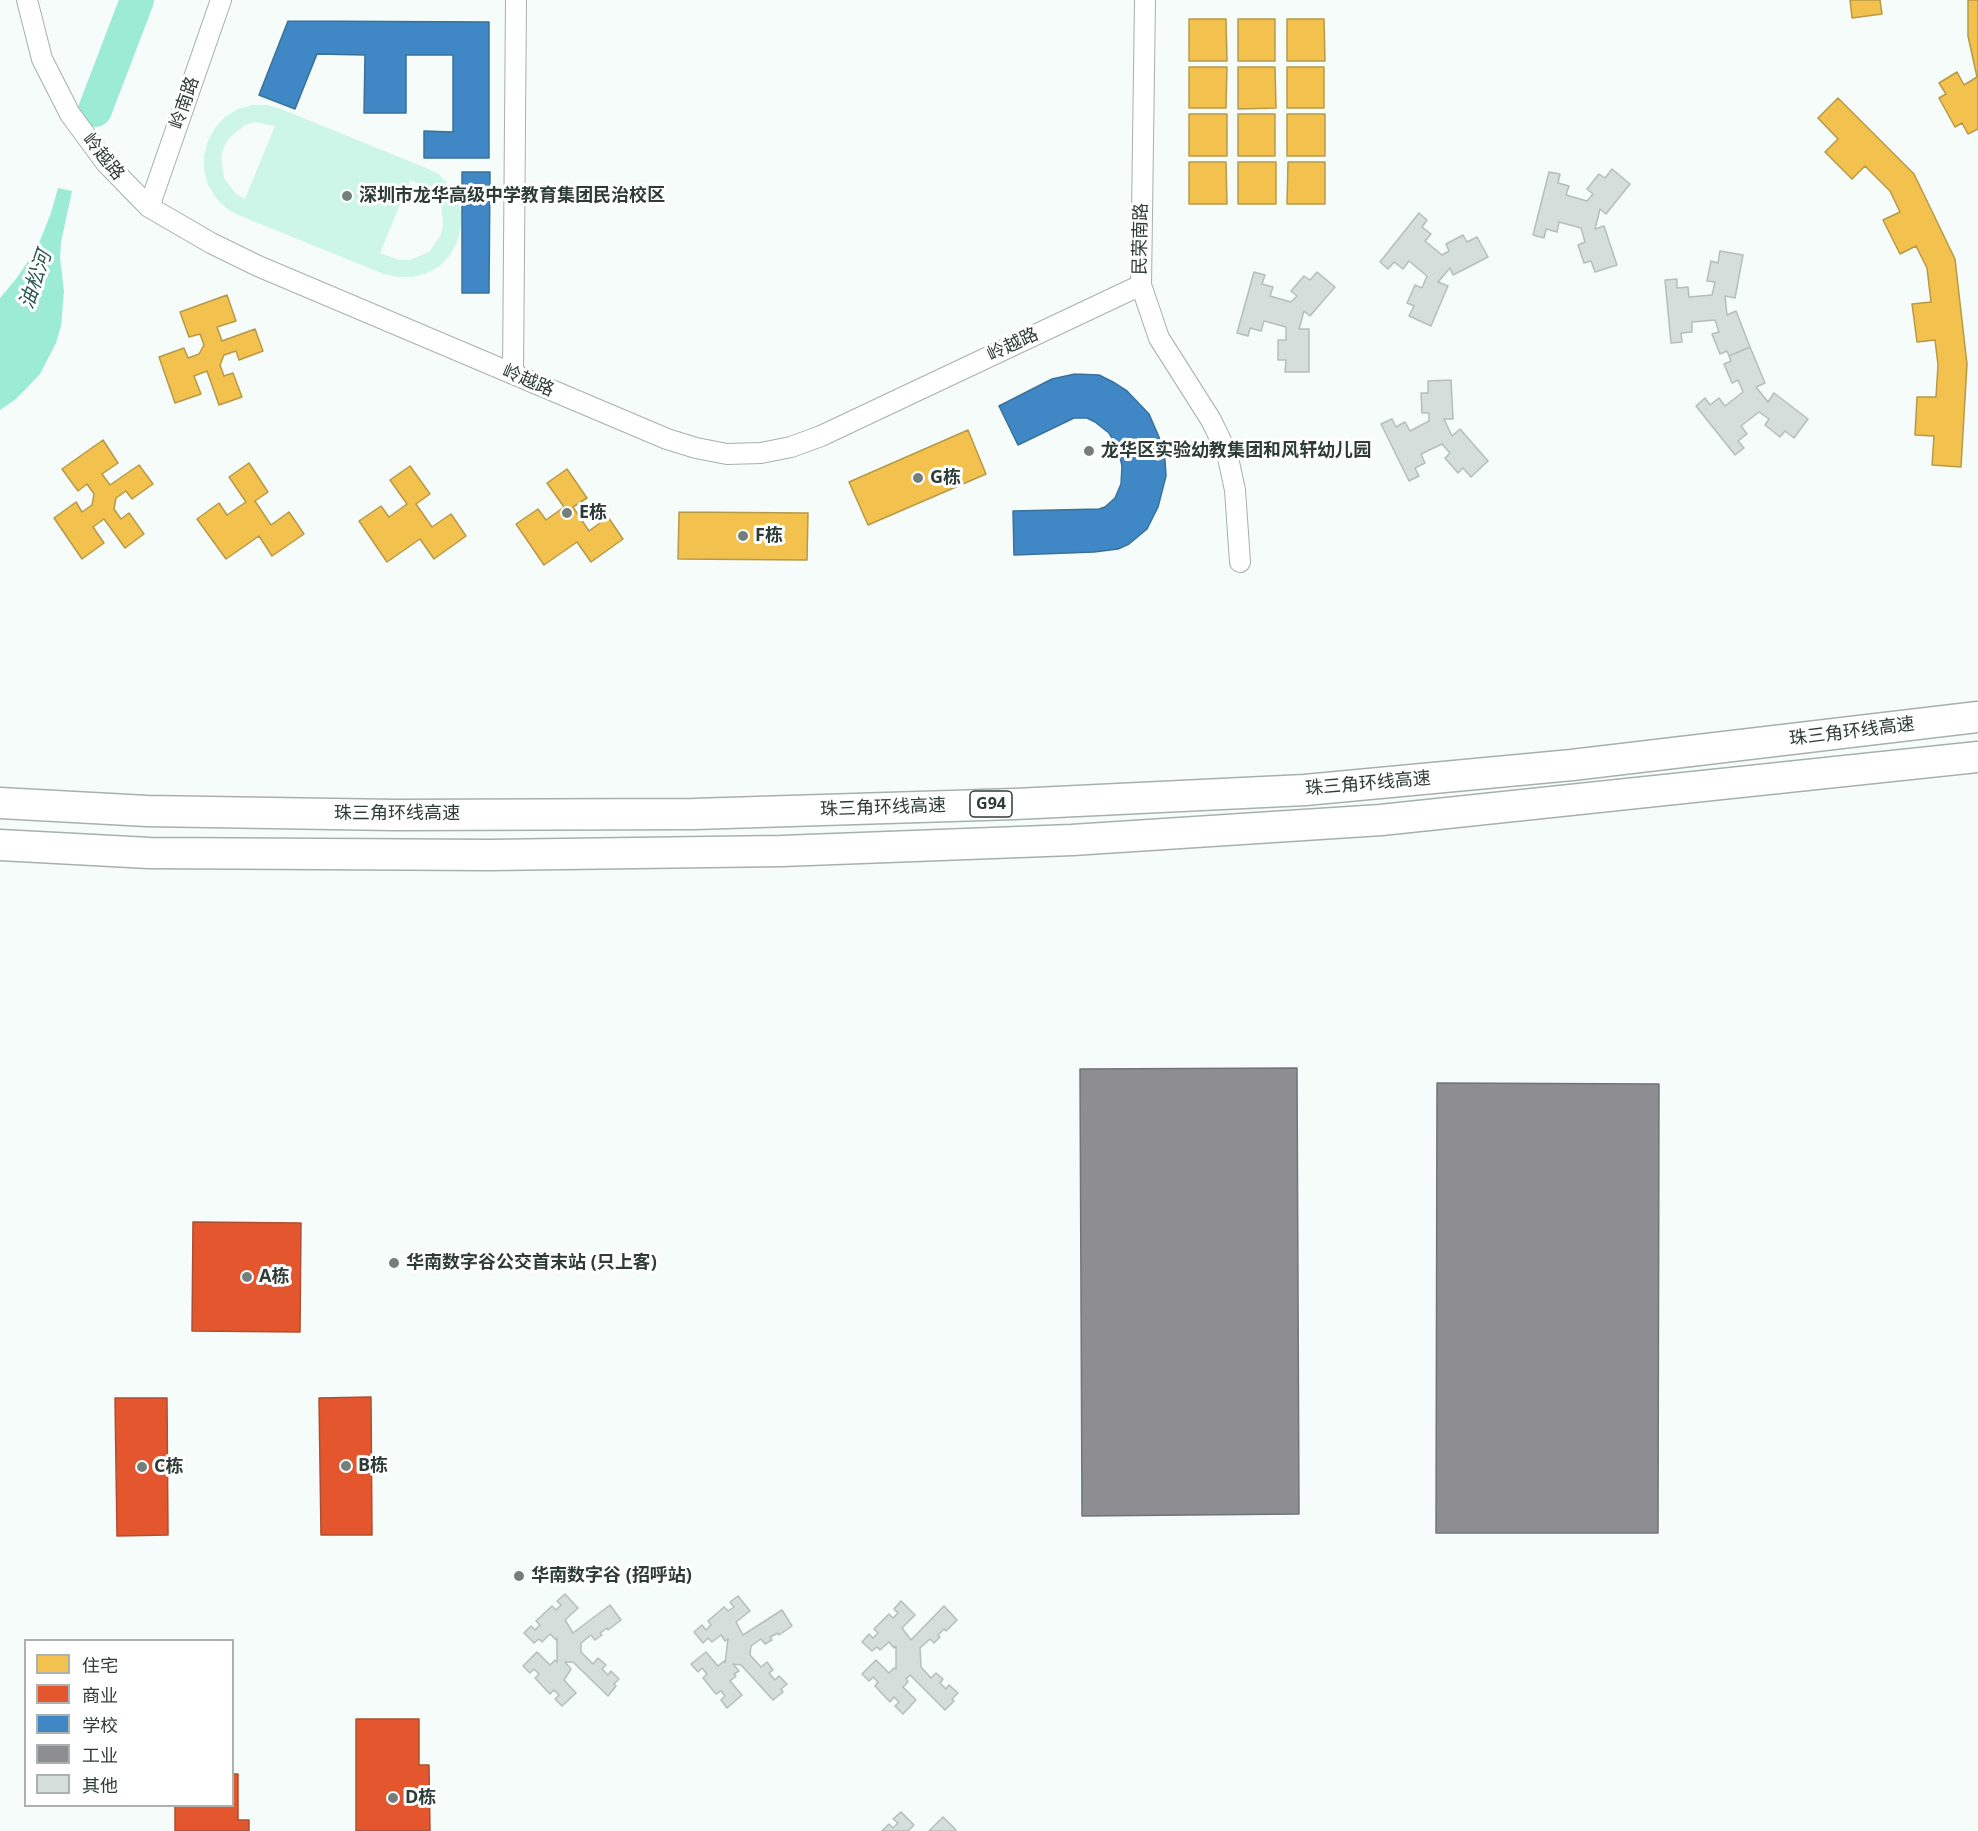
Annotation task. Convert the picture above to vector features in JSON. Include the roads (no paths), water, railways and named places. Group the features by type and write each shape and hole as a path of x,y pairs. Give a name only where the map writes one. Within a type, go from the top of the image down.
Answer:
{"highway":[{"path":"1875,729 1978,707"},
{"name":"珠三角环线高速","path":"0,804 147,811 419,815 694,814 1027,803 1305,790 1572,765 1978,717"},
{"name":"珠三角环线高速","path":"0,845 149,853 490,855 782,851 1072,840 1381,819 1978,757"}],"street":[{"name":"岭越路","path":"27,0 42,59 54,87 70,114 106,163 149,207 211,243 258,266 667,439 696,448 727,454 760,453 791,447 821,436 1141,285"},
{"name":"岭南路","path":"149,207 221,0"},
{"path":"513,374 516,0"},
{"name":"民荣南路","path":"1145,0 1141,285 1159,338 1211,420 1227,453 1235,490 1240,562"}],"water":[{"path":"58,188 72,191 61,242 60,258 64,291 61,326 56,343 40,374 16,399 0,410 0,298 37,248"}],"waterway":[{"name":"油松河","path":"95,110 137,0"}],"place":[{"name":"深圳市龙华高级中学教育集团民治校区","path":"347,196"},
{"name":"龙华区实验幼教集团和风轩幼儿园","path":"1089,451"},
{"name":"G栋","path":"918,478"},
{"name":"E栋","path":"567,513"},
{"name":"F栋","path":"743,536"},
{"name":"华南数字谷公交首末站 (只上客)","path":"394,1263"},
{"name":"A栋","path":"247,1277"},
{"name":"B栋","path":"346,1466"},
{"name":"C栋","path":"142,1467"},
{"name":"华南数字谷 (招呼站)","path":"519,1576"},
{"name":"D栋","path":"393,1798"}]}
